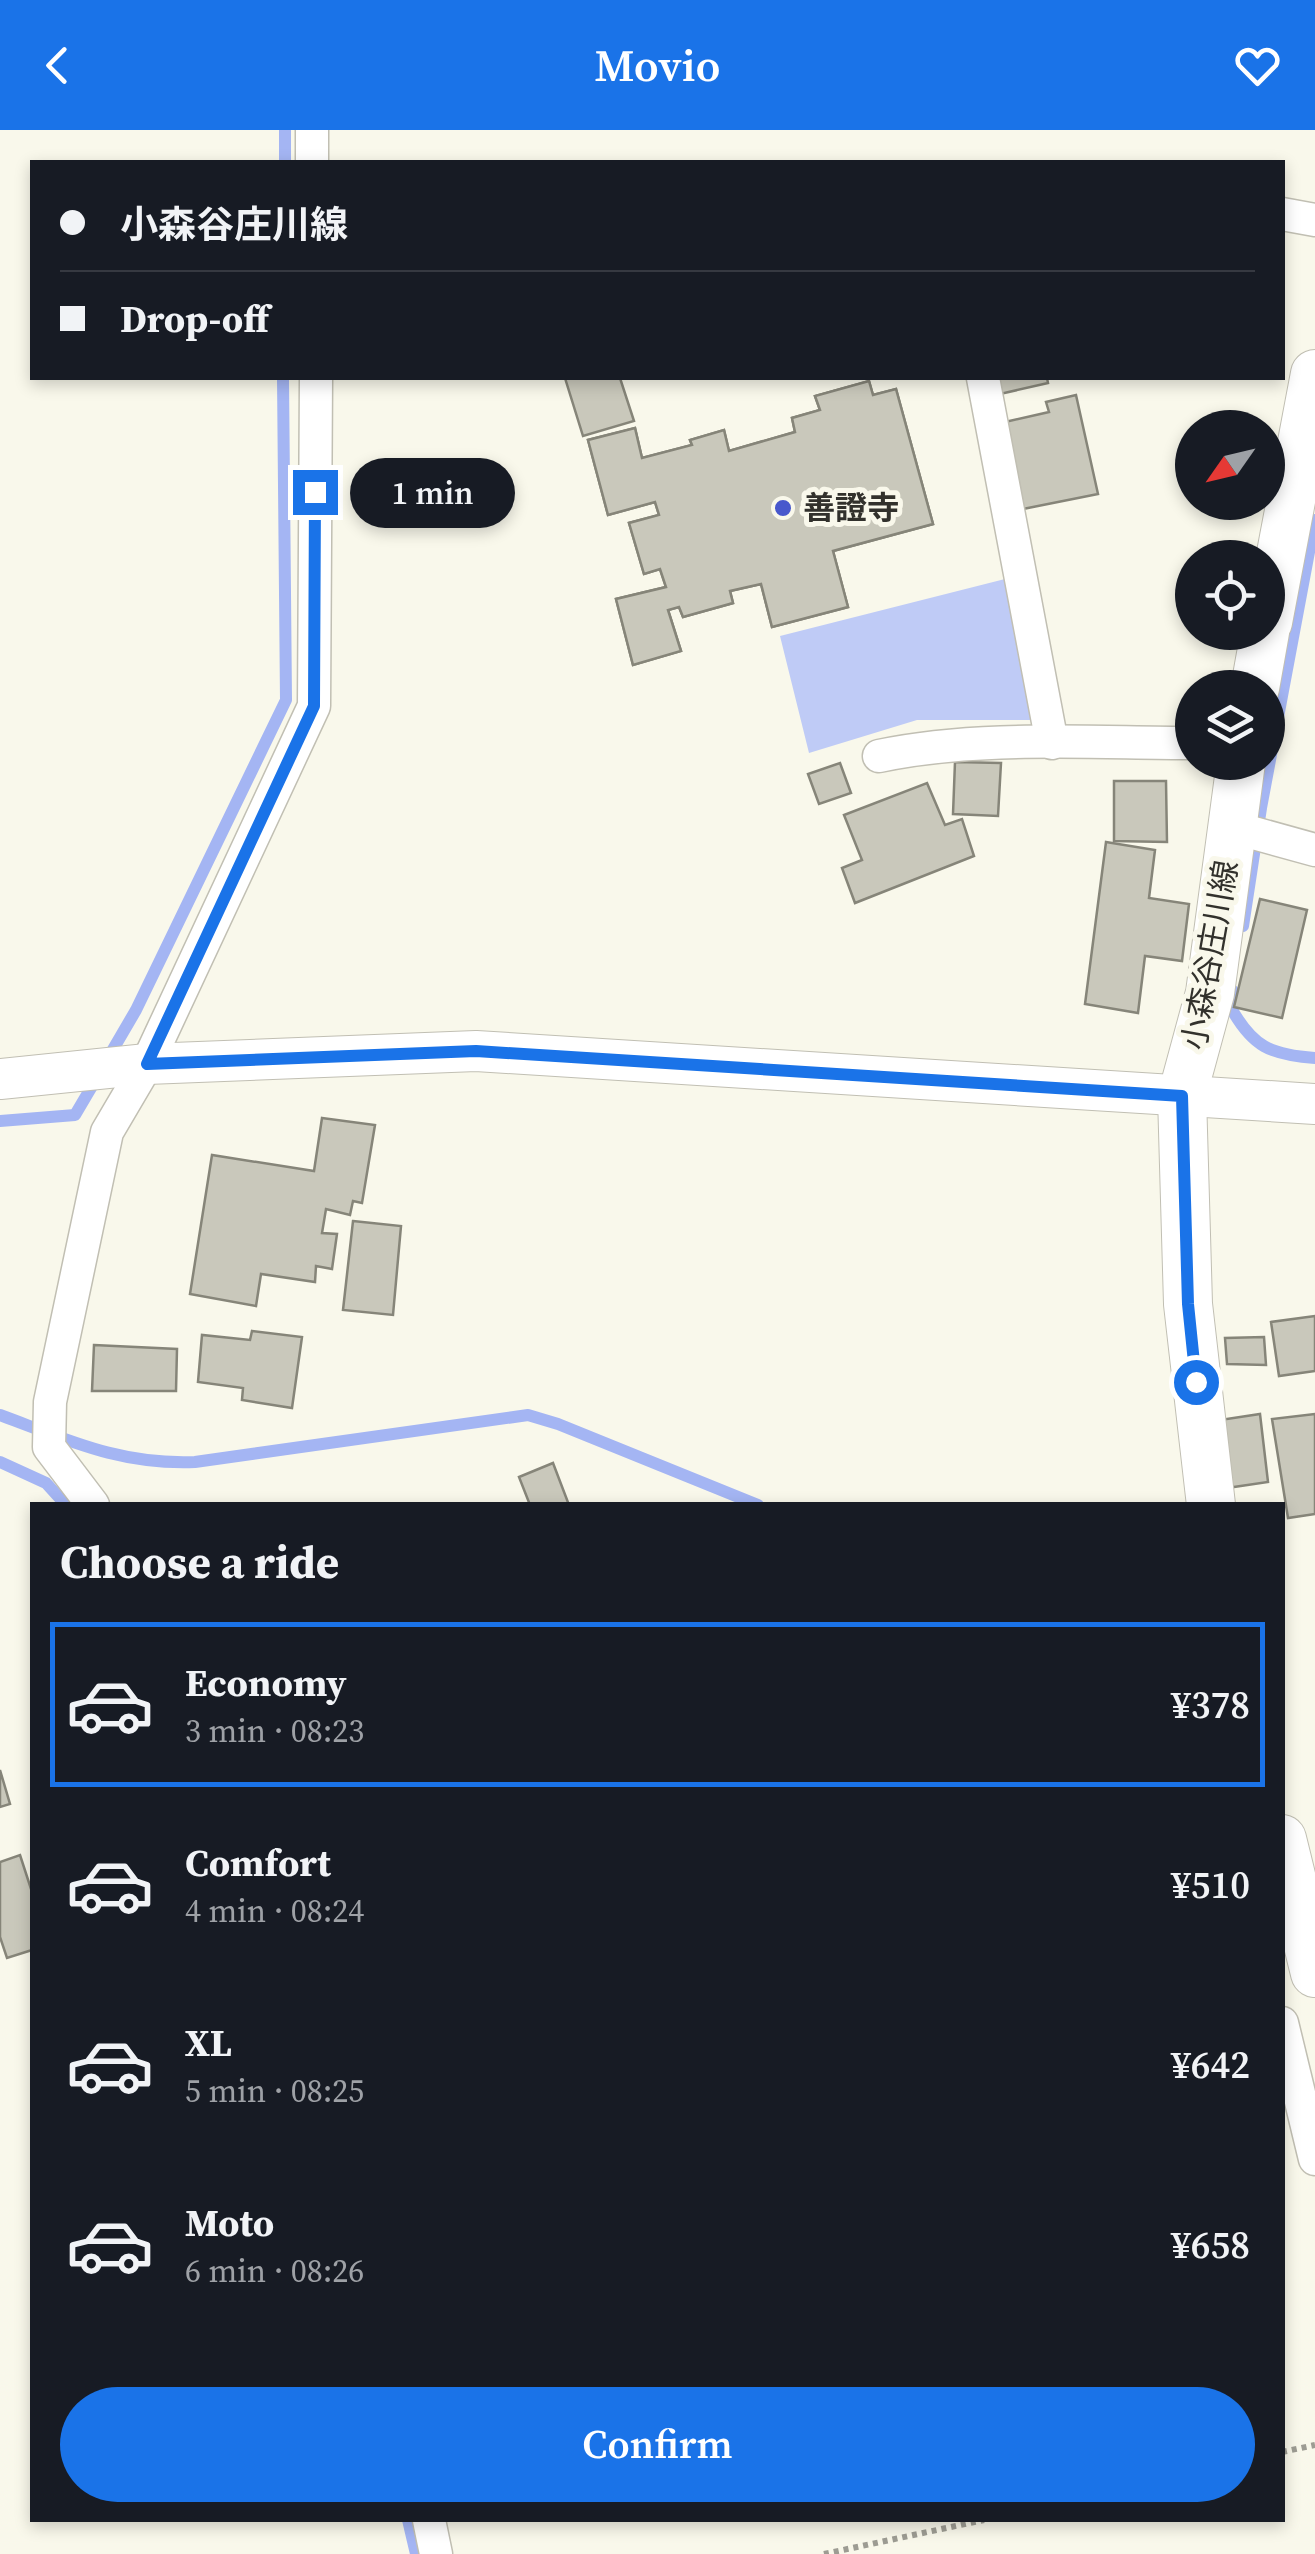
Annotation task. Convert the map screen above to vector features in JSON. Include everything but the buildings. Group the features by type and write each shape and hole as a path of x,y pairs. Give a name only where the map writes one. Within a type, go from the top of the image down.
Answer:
{"main road":[{"path":"1285,548 1308,448 1315,374"},
{"name":"小森谷庄川線","path":"1211,1502 1188,1304 1182,1096 1210,993 1239,780"},
{"path":"1285,1851 1315,1973"}],"street":[{"path":"312,130 312,160"},
{"path":"1285,215 1315,220"},
{"path":"91,1502 48,1447 50,1402 107,1132 147,1064 314,706 316,380"},
{"path":"983,380 1052,743"},
{"path":"879,756 917,748 1175,744"},
{"path":"1232,827 1315,850"},
{"path":"0,1079 147,1064 476,1051 1315,1104"},
{"path":"1285,2035 1315,2160"},
{"path":"429,2522 436,2554"}],"path":[{"path":"1285,2451 1315,2445"},
{"path":"824,2554 975,2522"}],"shaded area":[{"path":"1005,579 1039,720 917,720 809,753 780,636"}],"waterway":[{"path":"285,130 285,160"},
{"path":"108,1058 136,1010 286,700 283,380"},
{"path":"1243,926 1315,520"},
{"path":"1233,991 1230,1006 1255,1040 1275,1051 1315,1058"},
{"path":"0,1121 75,1115 98,1076"},
{"path":"0,1415 118,1455 168,1462 195,1462 528,1415 751,1502"},
{"path":"0,1462 46,1483 63,1502"},
{"path":"408,2522 416,2554"}],"place":[{"name":"善證寺","path":"783,508"}],"route":[{"path":"315,492 314,706 147,1064 476,1051 1182,1096 1188,1304 1196,1382"}]}
